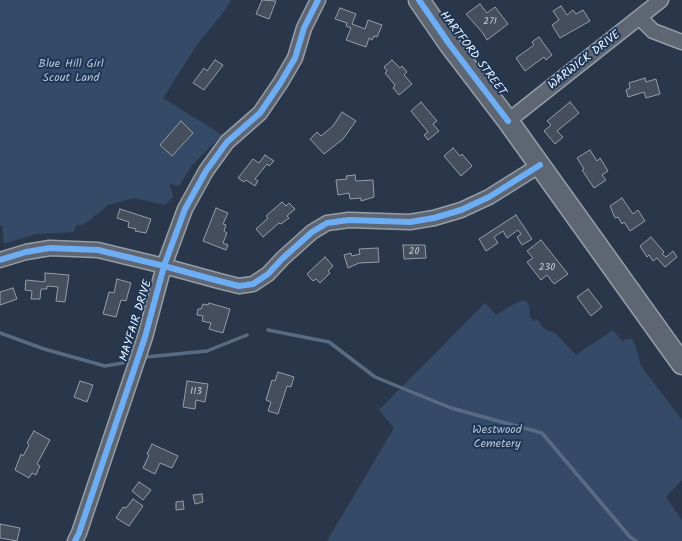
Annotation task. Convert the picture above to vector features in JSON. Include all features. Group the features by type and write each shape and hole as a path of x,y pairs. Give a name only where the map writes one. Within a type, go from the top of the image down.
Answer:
{"street":[{"name":"MAYFAIR DRIVE","path":"75,541 79,533 145,336 164,266 185,209 206,171 227,142 260,113 281,82 295,58 304,28 318,0"},
{"name":"HARTFORD STREET","path":"419,0 450,45 540,165 682,364"},
{"name":"WARWICK DRIVE","path":"508,121 661,0"},
{"path":"640,18 653,32 682,42"},
{"path":"0,260 26,252 50,248 98,250 239,286 253,284 268,274 283,258 312,232 327,223 349,220 410,222 434,218 461,210 489,197 540,165"}],"green space":[{"name":"Blue Hill Girl Scout Land","path":"0,0 231,0 226,9 196,46 163,98 222,135 192,165 179,186 170,184 173,197 165,205 134,198 108,205 82,225 76,225 74,232 36,234 4,244 2,226 0,226"},
{"name":"Westwood Cemetery","path":"525,300 529,305 530,317 534,321 537,319 543,328 556,334 576,355 613,330 622,341 632,339 635,344 641,366 682,420 682,480 666,497 682,520 682,541 327,541 394,428 379,410 485,303 496,315 515,303"}],"building":[{"path":"262,0 276,1 269,19 256,14"},
{"path":"480,4 487,13 495,7 508,24 487,40 466,14"},
{"path":"561,6 567,15 573,10 576,14 583,10 590,21 560,38 552,25 559,20 553,11"},
{"path":"340,8 356,14 352,24 365,29 368,20 382,25 377,37 374,36 372,40 369,38 366,47 346,40 351,28 346,26 347,23 335,19"},
{"path":"539,37 552,55 546,60 544,57 525,71 516,58 534,45 532,42"},
{"path":"215,60 223,65 204,90 193,83 204,68 207,71"},
{"path":"392,60 400,68 402,66 407,72 404,75 412,84 399,95 393,88 395,85 385,73 387,71 384,67"},
{"path":"645,78 646,82 656,79 660,94 646,98 644,92 628,97 626,90 630,88 629,83"},
{"path":"421,102 437,121 433,124 439,131 428,140 424,135 428,132 411,111"},
{"path":"570,102 579,113 557,131 563,137 555,144 544,131 551,125 547,121"},
{"path":"342,112 356,121 343,139 324,154 310,139 317,132 321,136 333,126"},
{"path":"181,121 193,133 172,156 160,145"},
{"path":"453,148 460,156 462,154 472,166 461,176 444,156"},
{"path":"590,150 597,161 600,158 608,171 602,175 606,180 594,188 582,170 584,169 577,158"},
{"path":"265,155 274,161 269,166 267,164 255,179 258,181 255,186 246,180 244,182 238,178 253,159 259,163"},
{"path":"355,175 356,181 373,180 374,197 361,201 361,198 350,199 349,193 338,195 336,180 347,179 346,176"},
{"path":"622,198 633,214 638,210 645,221 630,231 624,222 622,224 618,217 615,218 610,206"},
{"path":"282,202 286,206 289,203 295,209 287,216 289,218 281,224 279,223 263,237 256,229 268,218 266,216"},
{"path":"216,208 228,213 223,224 226,225 224,231 227,233 223,243 228,245 226,250 203,241"},
{"path":"120,209 151,219 146,233 135,231 136,229 128,227 129,222 117,218"},
{"path":"516,215 532,239 522,245 517,237 521,234 518,230 507,238 503,231 494,237 498,243 486,251 479,239"},
{"path":"651,237 664,252 662,254 666,257 673,251 677,257 665,267 657,258 653,261 649,255 647,257 640,246"},
{"path":"541,240 568,274 554,284 547,275 541,280 527,262 533,258 527,251"},
{"path":"403,245 425,245 426,258 404,259"},
{"path":"378,248 379,262 359,263 348,268 344,255 351,253 352,256 360,254 359,249"},
{"path":"325,257 333,266 328,271 330,273 320,283 316,279 313,281 307,274"},
{"path":"45,273 69,275 65,302 56,301 58,287 47,286 47,289 41,289 40,299 31,299 32,291 25,290 26,280 45,282"},
{"path":"117,279 131,283 126,301 121,300 116,317 103,314 109,292 114,293"},
{"path":"13,288 17,299 0,305 0,292"},
{"path":"588,289 602,307 591,316 577,297"},
{"path":"209,303 230,309 223,333 209,329 211,323 202,321 203,316 197,315 198,309 201,309 203,304 208,305"},
{"path":"278,372 294,377 291,387 287,386 278,414 268,411 271,402 266,400 272,380 275,381"},
{"path":"80,381 93,385 87,402 74,397"},
{"path":"187,381 208,384 205,402 196,400 195,409 183,407"},
{"path":"34,431 50,440 37,464 40,466 36,475 32,473 29,478 15,470 21,454 23,456 29,445 27,443"},
{"path":"152,444 178,456 172,468 160,463 155,474 143,468"},
{"path":"139,482 151,490 143,500 132,491"},
{"path":"202,494 203,502 195,504 193,495"},
{"path":"133,499 143,506 129,526 116,518 123,507 126,508"},
{"path":"183,501 184,509 176,510 176,502"},
{"path":"0,524 20,528 17,541 0,538"}],"waterway":[{"path":"268,330 329,342 375,377 451,408 542,433 630,537 636,541"},
{"path":"0,333 44,349 105,366 123,363"},
{"path":"146,357 207,351 247,335"}],"cycle path":[{"path":"75,541 145,337 164,266 185,209 206,171 227,142 260,113 281,82 295,58 304,28 318,0"},
{"path":"419,0 450,45 508,121"},
{"path":"0,260 26,252 50,248 98,250 239,286 253,284 268,274 283,258 312,232 327,223 349,220 410,222 434,218 461,210 489,197 540,165"}]}
